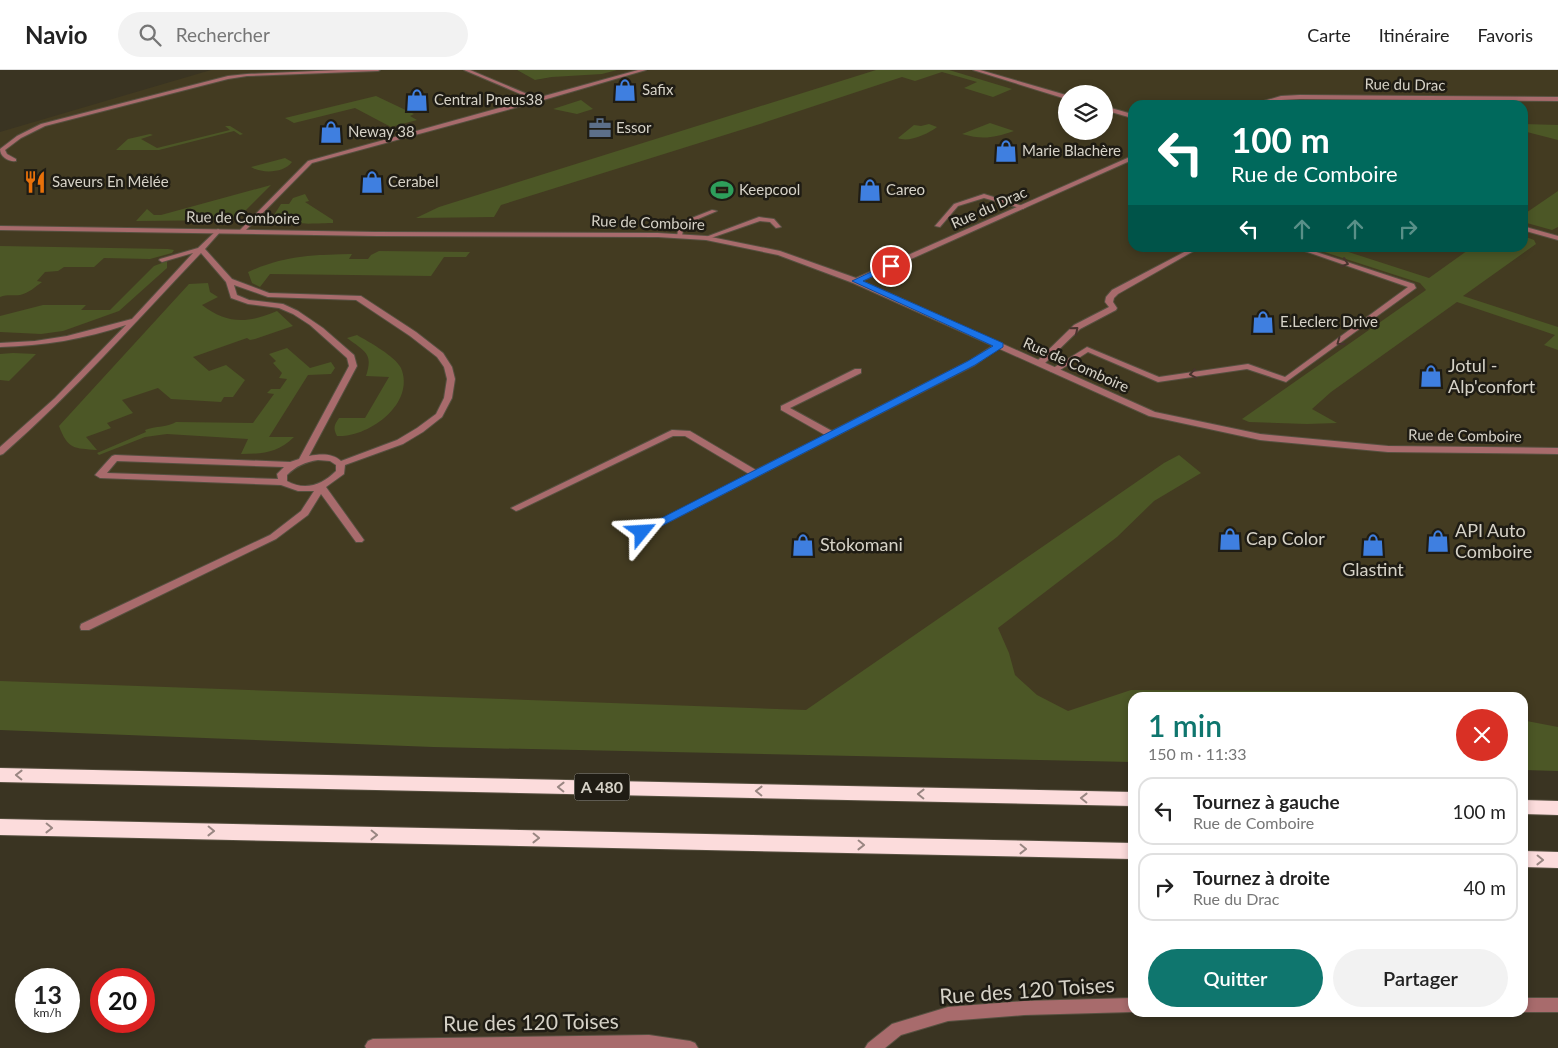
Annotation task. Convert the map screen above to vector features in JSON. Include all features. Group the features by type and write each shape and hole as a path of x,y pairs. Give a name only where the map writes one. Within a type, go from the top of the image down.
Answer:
{"highway":[{"name":"A 480","path":"0,775 1128,799"},
{"path":"1528,807 1558,808"},
{"path":"0,826 1128,851"},
{"path":"1528,859 1558,860"}],"street":[{"path":"14,160 4,156 2,150 19,137 43,125 146,98 247,75 378,70"},
{"path":"466,70 538,100"},
{"path":"242,231 310,162 644,70"},
{"path":"975,70 1058,95"},
{"name":"Rue du Drac","path":"1272,100 1300,97 1558,99"},
{"path":"1113,111 1128,115"},
{"name":"Rue du Drac","path":"856,281 1128,160"},
{"path":"938,226 956,205 984,196 1023,207"},
{"path":"679,236 681,224 714,211"},
{"path":"706,238 759,219 772,220 778,227"},
{"name":"Rue de Comboire","path":"0,228 679,236 706,238 780,253 856,281 1152,414 1260,437 1388,449 1558,451"},
{"path":"1528,230 1558,238"},
{"path":"0,452 34,424 81,378 132,321 218,231"},
{"path":"162,260 201,249"},
{"path":"201,249 229,281 234,296 245,303 285,307 305,318 351,357 353,366 303,459"},
{"path":"1040,363 1077,327 1113,308 1109,302 1110,297 1115,292 1189,252"},
{"path":"1054,370 1087,349 1158,380 1248,366 1286,380 1412,288 1400,282 1310,252"},
{"path":"229,281 268,295 358,298 414,334 440,355 448,367 451,379 448,398 439,415 420,430 400,442 340,464"},
{"path":"0,345 32,344 91,335 132,321"},
{"path":"642,532 972,363 1000,345"},
{"path":"832,435 784,408 858,371"},
{"path":"516,508 672,434 688,433 756,474"},
{"path":"283,482 282,474 290,465 303,459 318,456 332,458 340,464 341,472 334,480 321,487 305,490 291,488 283,482 100,474 114,458 290,465"},
{"path":"321,487 359,540"},
{"path":"85,627 273,537 305,513 321,487"},
{"name":"Rue des 120 Toises","path":"873,1048 897,1029 948,1014 1024,1008 1128,1004"},
{"path":"1528,1005 1558,1005"},
{"name":"Rue des 120 Toises","path":"373,1046 649,1042 690,1048"}],"shaded area":[{"path":"211,70 517,70 536,80 589,70 1558,70 1558,732 1528,731 1528,692 1128,692 1128,724 0,684 0,132"}],"green space":[{"path":"517,70 617,70 602,74 535,80"},
{"path":"876,70 949,70 1012,89 993,97 964,88 977,82 942,72 915,81 902,77 760,124 501,205 494,217 416,218 439,207"},
{"path":"376,96 414,114 410,116 417,120 391,127 355,108 294,123 285,118"},
{"path":"581,100 593,109 577,114 553,109"},
{"path":"990,123 1014,131 988,137 962,134"},
{"path":"929,124 937,127 912,139 898,138 914,125"},
{"path":"1528,124 1558,125 1558,140 1528,132"},
{"path":"225,126 230,126 243,134 240,135 234,131 159,150 116,150 128,139 150,134 153,135 141,139 157,148 230,130"},
{"path":"285,158 292,162 278,170 261,171 251,167"},
{"path":"271,185 240,216 232,220 136,221 147,209 154,215 161,215"},
{"path":"1558,191 1558,227 1552,230 1528,223 1528,212"},
{"path":"305,194 309,201 305,202 333,220 333,223 292,223 278,219 274,215 281,204 289,204 293,198"},
{"path":"1528,238 1534,240 1536,244 1528,250"},
{"path":"0,246 174,250 172,253 150,259 104,258 94,267 64,267 58,271 45,272 37,281 42,282 29,291 20,295 0,297"},
{"path":"379,251 470,252 466,257 444,257 431,276 270,274 260,287 252,283 248,272 275,262 299,257 352,254 349,259 368,259"},
{"path":"1324,252 1348,252 1429,278 1465,252 1525,252 1463,296 1558,327 1558,350 1544,345 1555,335 1457,302 1331,392 1312,409 1337,423 1249,422 1242,419 1426,290 1420,283"},
{"path":"167,261 167,268 119,311 63,331 41,334 0,332 0,316 43,305 86,305 81,310 110,310 154,266"},
{"path":"208,283 210,292 218,297 202,305 221,316 230,319 248,320 277,311 293,326 255,339 250,340 247,338 193,357 209,371 226,365 245,380 233,397 224,397 221,402 171,399 158,388 122,400 133,413 107,423 111,428 86,437 97,450 77,448 69,444 59,426 189,284"},
{"path":"357,335 398,363 404,381 402,394 396,406 375,425 349,435 337,436 335,427 339,418 365,418 389,377 366,376 369,362 366,353 347,338"},
{"path":"287,348 310,368 331,362 335,368 331,374 308,375 269,437 294,437 282,446 263,453 241,454 248,439 167,434 145,437 99,455 97,453 146,432 145,430 176,422 253,423 274,394 267,393 271,389 280,389 287,379 279,378 282,373 273,363 276,361 269,354"},
{"path":"0,354 36,354 9,381 0,380"},
{"path":"1179,455 1201,473 1154,501 1117,537 998,628 1009,653 1015,675 1037,695 1068,711 1131,690 1382,692 1128,692 1128,762 433,747 0,730 0,681 806,710 1164,463"},
{"path":"1528,721 1558,727 1558,771 1528,770"}],"place":[{"name":"Safix","path":"625,90"},
{"name":"Central Pneus38","path":"417,100"},
{"name":"Essor","path":"600,128"},
{"name":"Neway 38","path":"331,132"},
{"name":"Marie Blachère","path":"1006,151"},
{"name":"Saveurs En Mêlée","path":"35,182"},
{"name":"Cerabel","path":"372,182"},
{"name":"Keepcool","path":"722,190"},
{"name":"Careo","path":"870,190"},
{"name":"E.Leclerc Drive","path":"1263,322"},
{"name":"Jotul - Alp'confort","path":"1431,376"},
{"name":"Cap Color","path":"1230,539"},
{"name":"API Auto Comboire","path":"1438,541"},
{"name":"Stokomani","path":"803,545"},
{"name":"Glastint","path":"1373,545"}],"route":[{"path":"642,532 972,363 1000,345 856,281 891,266"}]}
